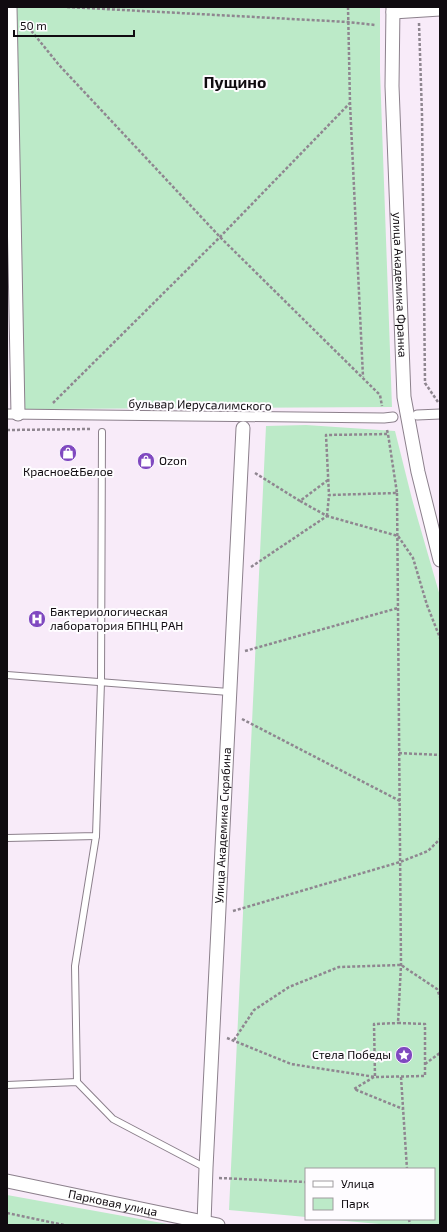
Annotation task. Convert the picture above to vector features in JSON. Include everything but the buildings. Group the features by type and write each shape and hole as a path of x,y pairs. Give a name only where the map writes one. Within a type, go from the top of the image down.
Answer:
{"street":[{"path":"10,7 13,414"},
{"path":"393,10 440,10"},
{"name":"улица Академика Франка","path":"393,10 392,86 404,397 418,472 440,560"},
{"name":"бульвар Иерусалимского","path":"13,414 389,418"},
{"path":"417,415 440,414"},
{"name":"Улица Академика Скрябина","path":"204,1223 228,692 243,428"},
{"name":"Парковая улица","path":"7,1180 218,1225"}],"lane":[{"path":"102,432 100,682 96,836 75,966 77,1082 113,1119 206,1168"},
{"path":"7,675 228,692"},
{"path":"7,838 96,836"},
{"path":"7,1085 77,1082"}],"path":[{"path":"67,7 348,22 375,25"},
{"path":"348,7 350,103 363,377"},
{"path":"419,10 425,383 440,406"},
{"path":"22,19 59,65 220,237 380,395 389,418"},
{"path":"42,414 220,237 350,103"},
{"path":"7,430 94,429"},
{"path":"247,569 326,516 329,495 326,435 388,434 398,493 401,965 398,1023"},
{"path":"253,472 326,516 398,536 413,558 440,638"},
{"path":"300,501 328,480"},
{"path":"329,495 398,493"},
{"path":"244,651 398,608"},
{"path":"252,724 400,801"},
{"path":"399,753 440,755"},
{"path":"231,912 400,862 428,851 440,839"},
{"path":"234,1040 254,1010 289,987 339,967 401,965 437,989 440,997"},
{"path":"223,1036 291,1064 375,1077 424,1076 425,1024 374,1024 375,1077"},
{"path":"425,1064 440,1053"},
{"path":"375,1077 354,1089 403,1109"},
{"path":"401,1077 407,1168"},
{"path":"217,1178 305,1182"},
{"path":"7,1213 64,1225"}],"green space":[{"path":"12,7 380,7 380,71 392,407 47,409 25,414 14,194"},
{"path":"306,425 395,431 412,499 440,596 440,1225 390,1225 335,1220 435,1220 435,1168 305,1168 305,1217 229,1210 266,426"},
{"path":"7,1195 173,1225 7,1225"}],"place":[{"name":"Красное&Белое","path":"68,453"},
{"name":"Ozon","path":"146,461"},
{"name":"Бактериологическая лаборатория БПНЦ РАН","path":"37,619"},
{"name":"Стела Победы","path":"404,1055"}],"district":[{"name":"Пущино","path":"235,82"}]}
